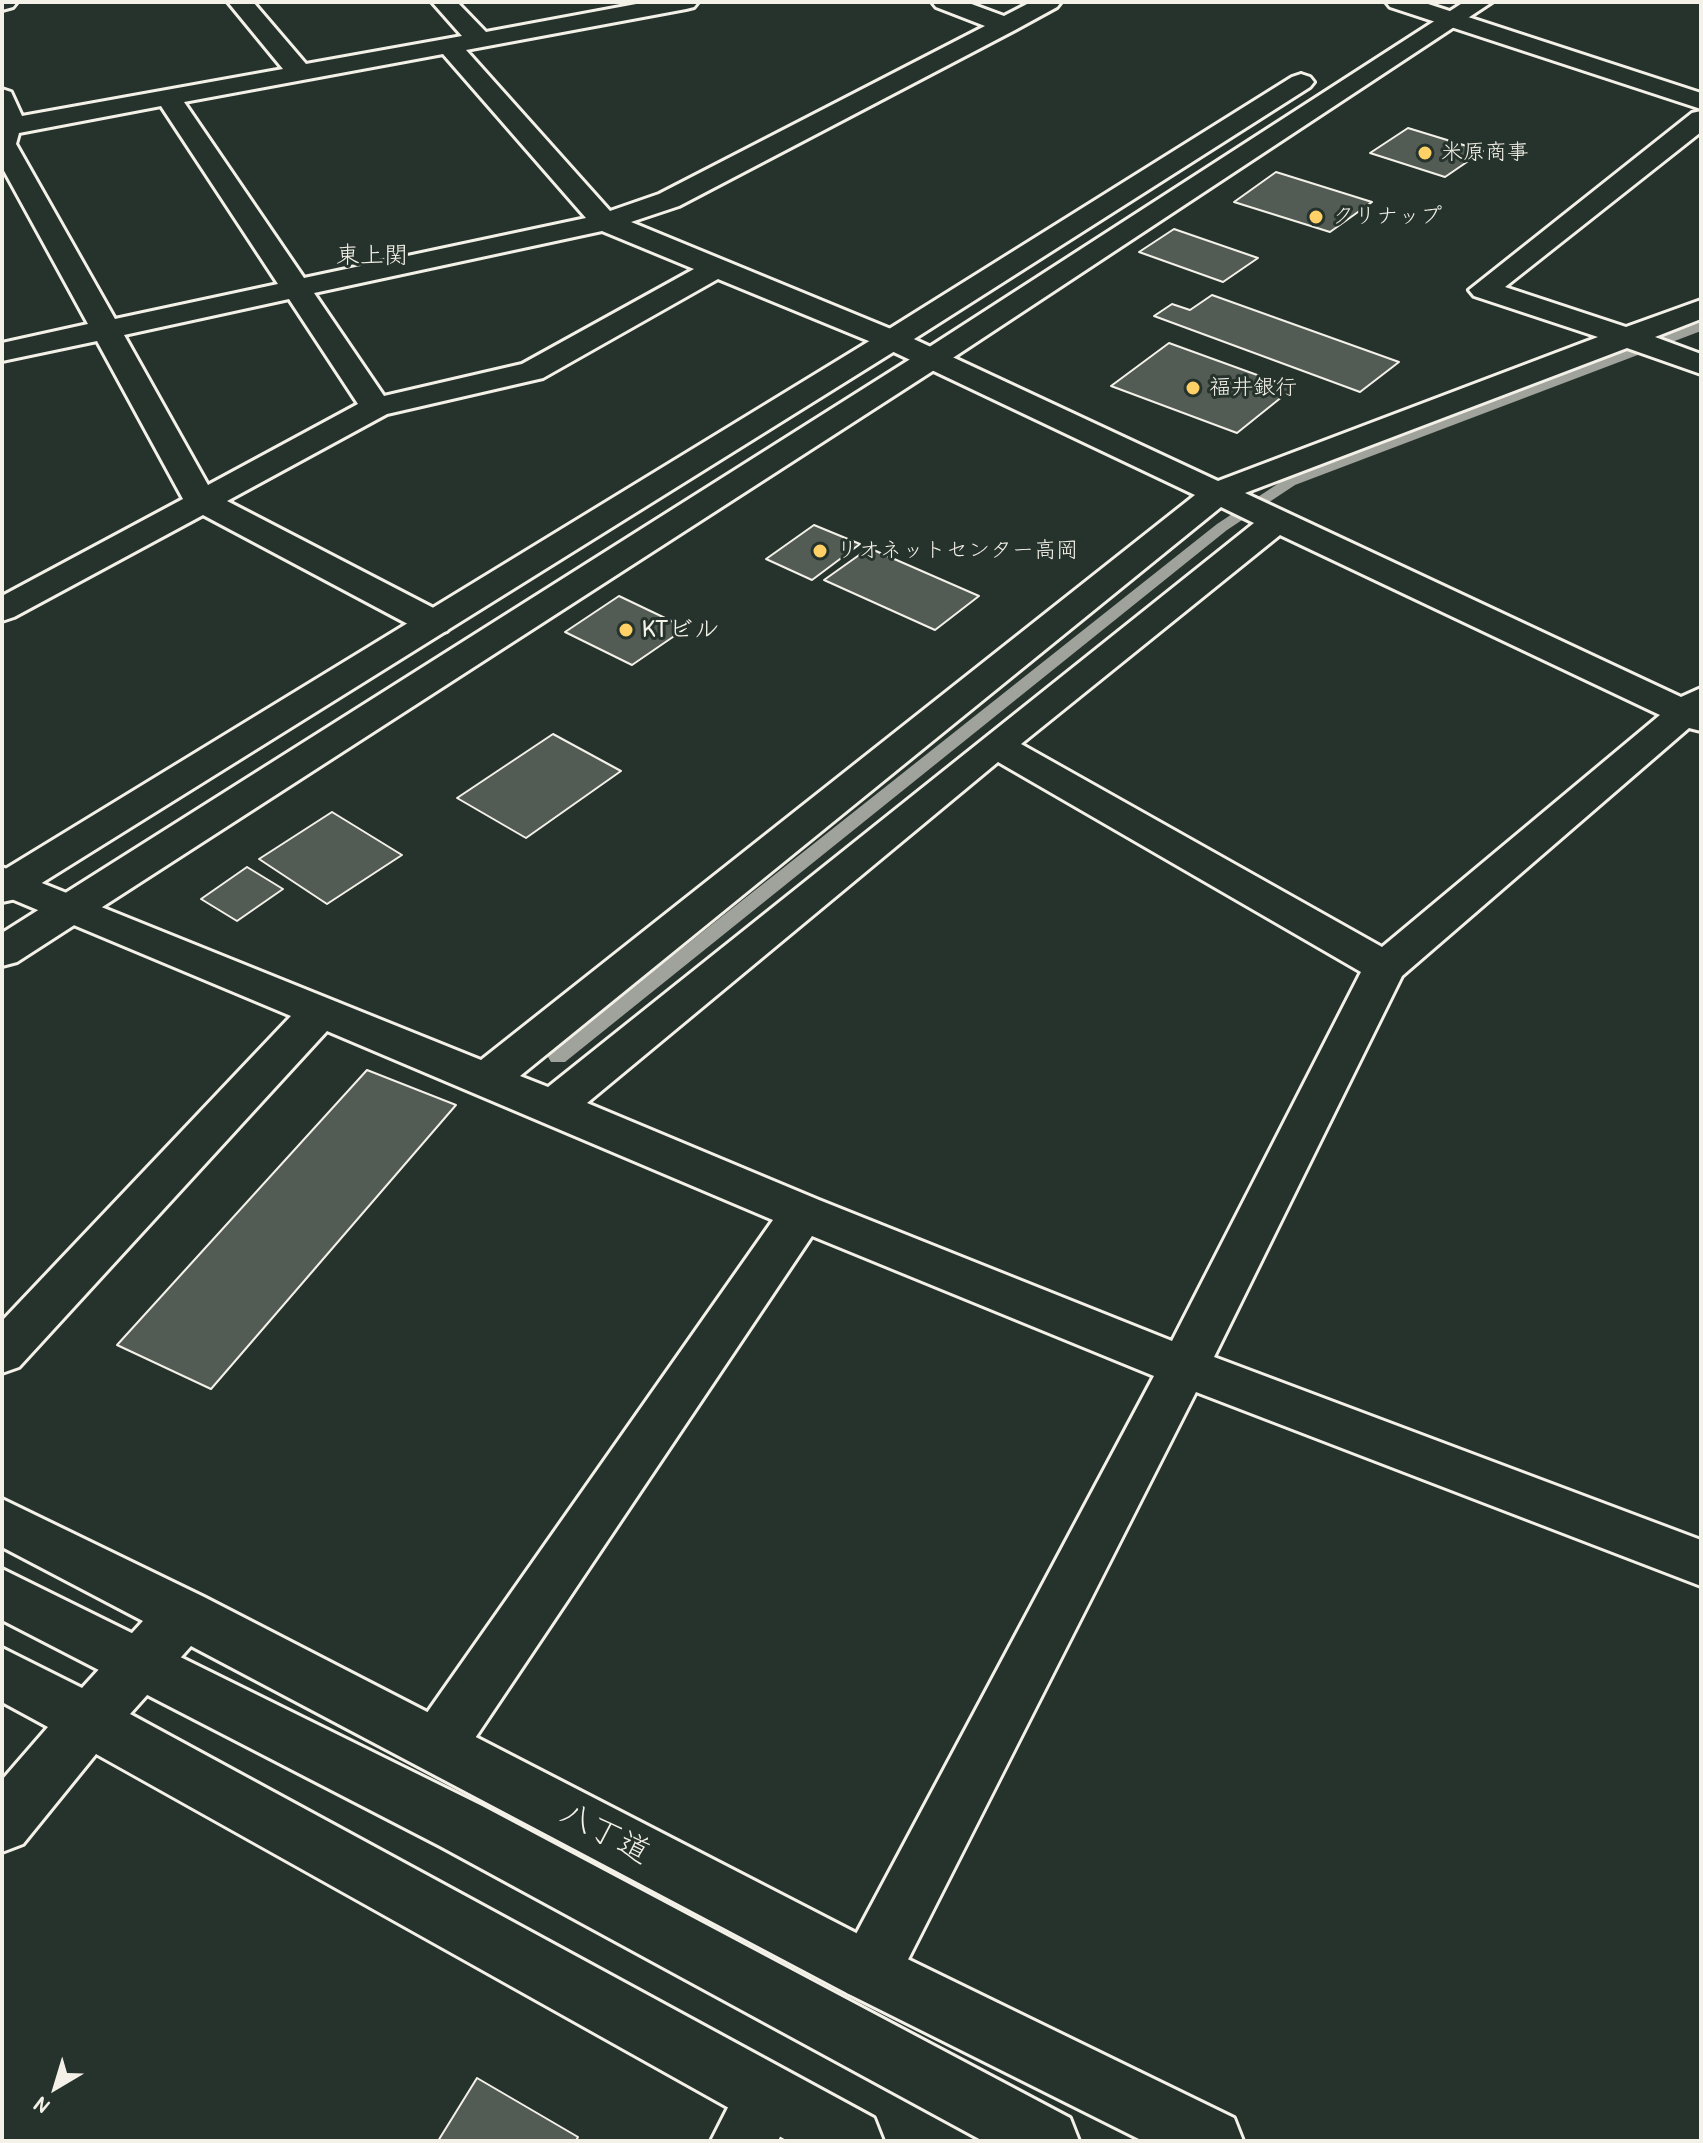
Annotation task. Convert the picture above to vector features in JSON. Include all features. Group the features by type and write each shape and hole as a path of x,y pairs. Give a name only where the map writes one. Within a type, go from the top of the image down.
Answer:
{"street":[{"path":"240,2 302,75"},
{"path":"444,2 480,40"},
{"path":"5,128 686,2"},
{"path":"944,2 1006,25"},
{"path":"2,352 605,222 669,200 1049,2"},
{"path":"5,884 434,623 1424,8 1480,2"},
{"path":"1424,8 1701,101"},
{"path":"2,952 931,359 1424,8"},
{"path":"450,47 605,222 892,340 1275,520 1696,710 1385,967 1184,1367 869,1972"},
{"path":"2,97 10,113 3,144 200,500 434,623"},
{"path":"168,98 376,407"},
{"path":"1686,355 1484,290 1701,119"},
{"path":"2,610 376,407 532,371 715,269"},
{"path":"486,1079 1223,493 1701,309"},
{"path":"553,1107 1275,520"},
{"path":"996,745 1385,967"},
{"path":"5,884 71,908 803,1213 1184,1367 1698,1557"},
{"path":"2,1353 320,1012"},
{"path":"437,1746 803,1213"},
{"name":"八丁道","path":"2,1521 869,1972 1211,2141"},
{"path":"2,1593 461,1826 1047,2141"},
{"path":"2,1824 90,1719 185,1614"},
{"path":"2,1673 90,1719 755,2119 851,2141"}],"building":[{"path":"1408,128 1483,151 1445,177 1370,153"},
{"name":"クリナップ","path":"1276,172 1372,202 1330,232 1234,202"},
{"path":"1174,229 1258,258 1223,282 1139,252"},
{"path":"1212,295 1399,362 1360,392 1154,316 1172,304 1190,310"},
{"path":"1169,343 1293,388 1237,433 1111,386"},
{"path":"814,525 860,544 812,580 766,559"},
{"path":"869,548 979,596 935,630 824,580"},
{"name":"KTビル","path":"619,596 686,628 632,665 565,632"},
{"path":"553,734 621,771 526,838 457,798"},
{"path":"332,812 402,855 327,904 259,859"},
{"path":"247,867 283,889 237,921 201,899"},
{"path":"367,1070 456,1105 211,1389 117,1345"},
{"path":"477,2078 578,2137 576,2141 438,2141"}],"waterway":[{"path":"558,1057 1222,527 1290,482 1701,326"}],"place":[{"name":"米原商事","path":"1425,153"},
{"name":"クリナップ","path":"1316,217"},
{"name":"福井銀行","path":"1193,388"},
{"name":"リオネットセンター高岡","path":"820,551"},
{"name":"KTビル","path":"626,630"}],"district":[{"name":"東上関","path":"372,257"}]}
